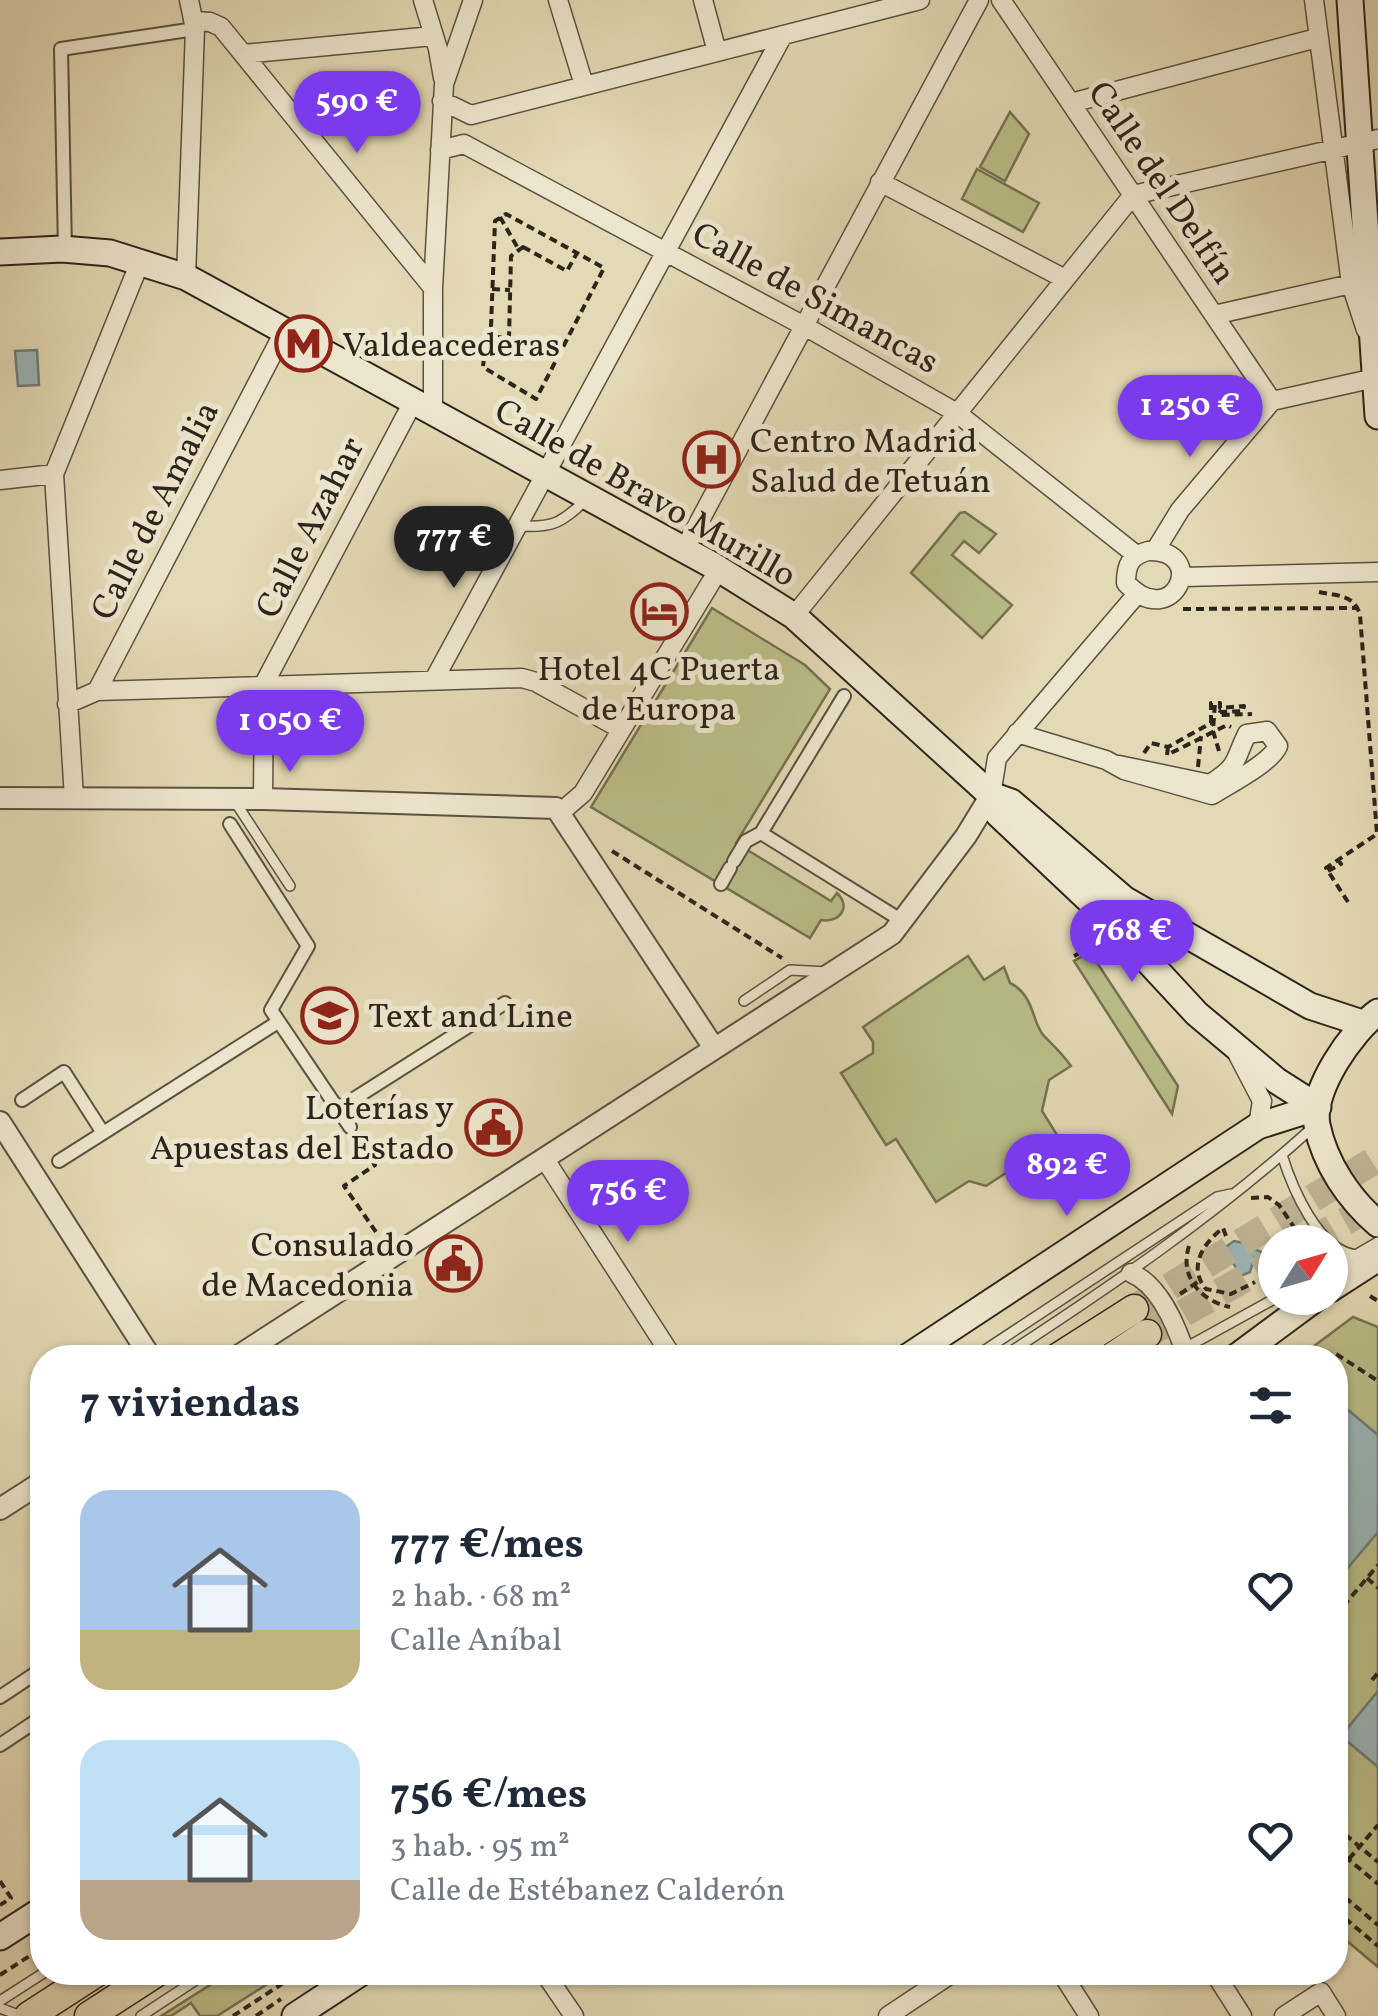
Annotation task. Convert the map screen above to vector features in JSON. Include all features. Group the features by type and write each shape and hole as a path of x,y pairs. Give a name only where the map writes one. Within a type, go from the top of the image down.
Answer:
{"highway":[{"path":"1077,1345 1134,1309"},
{"path":"1131,1345 1147,1334"},
{"path":"30,2016 77,1985"},
{"path":"90,2016 137,1985"}],"main road":[{"path":"1350,0 1378,416"},
{"name":"Calle de Bravo Murillo","path":"0,252 110,253 186,277 719,569 794,616 991,794 1011,802 1124,899 1310,1006 1370,1018"},
{"name":"Calle de Bravo Murillo","path":"991,794 998,814 1108,918 1196,1014 1317,1115"},
{"path":"1370,1018 1341,1050 1317,1115 1338,1178 1378,1224"},
{"path":"926,1345 1258,1126 1317,1115"},
{"path":"1348,1273 1368,1256"},
{"path":"1253,1345 1293,1315"},
{"path":"3,1930 30,1916"},
{"path":"295,2016 342,1985"}],"street":[{"path":"186,277 195,25 189,0"},
{"path":"423,0 443,92 423,407"},
{"path":"443,92 473,0"},
{"path":"558,0 584,85"},
{"path":"703,0 716,52"},
{"path":"440,150 464,144 460,124 470,114 783,35 851,8 920,0"},
{"path":"684,550 979,0"},
{"name":"Calle del Delfín","path":"1001,0 1272,401"},
{"path":"1314,0 1317,38 1357,144 1351,284 1374,328"},
{"path":"65,250 61,49 210,22 221,27 433,288"},
{"path":"436,678 783,35"},
{"path":"243,54 433,36"},
{"path":"1071,104 1317,38"},
{"path":"443,92 470,114"},
{"name":"Calle de Simancas","path":"464,144 806,327 957,413 1135,554"},
{"path":"794,616 1132,195 1357,144"},
{"path":"880,182 1065,279"},
{"path":"74,798 54,474 140,262"},
{"path":"1214,315 1351,284"},
{"name":"Calle de Amalia","path":"97,691 285,330"},
{"path":"1155,550 1174,517 1272,401 1375,378"},
{"name":"Calle Azahar","path":"264,684 423,407"},
{"path":"0,480 54,474"},
{"path":"1155,550 1178,563 1183,577 1178,590 1152,600 1136,594 1126,583 1126,572 1135,554 1155,550"},
{"path":"561,812 583,793 719,569"},
{"path":"1183,577 1378,572"},
{"path":"254,1345 892,934 966,836 991,794 997,758 1136,594"},
{"path":"67,704 97,691 436,678 529,679 621,729"},
{"path":"263,799 264,684"},
{"path":"721,884 746,841 761,833 844,696"},
{"path":"1017,733 1119,765 1210,784 1228,772 1239,758 1247,734 1266,731 1278,746 1264,762 1212,795 1124,770 1119,765"},
{"path":"0,798 549,806 561,812 714,1048"},
{"path":"230,824 308,946 270,1010 350,1127"},
{"path":"761,833 904,922"},
{"path":"338,1109 505,1003"},
{"path":"59,1161 278,1022"},
{"name":"Calle de Bravo Murillo","path":"1233,1046 1262,1101 1258,1126"},
{"path":"22,1100 64,1072 103,1133"},
{"path":"0,1122 143,1345"},
{"path":"544,1158 665,1345"},
{"path":"1131,1273 1139,1276 1163,1305 1176,1345"},
{"path":"0,1509 30,1490"},
{"path":"0,1696 30,1677"},
{"path":"0,1745 30,1725"},
{"path":"553,1985 574,2016"},
{"path":"888,2016 934,1985"},
{"path":"1070,1985 1090,2016"},
{"path":"1222,1985 1242,2016"},
{"path":"1284,2016 1321,1992 1336,2016"}],"lane":[{"path":"515,526 546,527 564,522 589,497"},
{"path":"233,799 290,886"},
{"path":"744,1001 790,970 832,973"},
{"path":"1021,1345 1238,1196 1317,1115"},
{"path":"1282,1155 1288,1176 1310,1218 1342,1250 1368,1256 1378,1242"},
{"path":"993,1345 1217,1197 1238,1196"},
{"path":"1195,1345 1258,1308"},
{"path":"21,2016 0,2005 30,1983"},
{"path":"141,2016 188,1985"}],"path":[{"path":"491,327 495,220 500,217 506,214 577,252 604,268 536,399 483,367 486,336 509,338 511,256 523,247 567,271 577,252"},
{"path":"500,217 519,250"},
{"path":"492,288 510,290"},
{"path":"1322,594 1344,596 1358,608 1377,834 1326,868 1348,902"},
{"path":"1181,609 1358,608"},
{"path":"1220,754 1213,728 1214,703 1220,703 1220,708 1244,706 1243,711 1220,715 1252,714 1254,718"},
{"path":"1138,762 1151,743 1168,749 1213,728 1227,724 1235,729"},
{"path":"1168,749 1167,755 1213,728"},
{"path":"1198,767 1201,736"},
{"path":"612,851 803,971"},
{"path":"700,909 711,902"},
{"path":"1074,956 1087,948"},
{"path":"364,1150 375,1165 344,1186 376,1232"},
{"path":"1238,1196 1268,1197 1280,1205 1293,1225"},
{"path":"1196,1282 1202,1249 1224,1228 1226,1236"},
{"path":"1180,1246 1194,1234"},
{"path":"1189,1246 1184,1261 1196,1282 1214,1304 1230,1307"},
{"path":"1196,1282 1206,1289 1231,1294 1255,1282"},
{"path":"1178,1295 1196,1282"},
{"path":"1370,1296 1378,1301"},
{"path":"1226,1314 1240,1306"},
{"path":"1348,1362 1378,1381"},
{"path":"1348,1601 1378,1565"},
{"path":"1367,1578 1378,1588"},
{"path":"1372,1680 1378,1673"},
{"path":"1378,1825 1349,1860 1378,1884"},
{"path":"1348,1836 1378,1862"},
{"path":"0,1881 11,1898 0,1905"},
{"path":"1348,1900 1378,1925"},
{"path":"1348,1921 1378,1946"},
{"path":"0,1975 30,1956"},
{"path":"233,2016 280,1985"}],"green space":[{"path":"1010,112 1029,134 1005,181 980,167"},
{"path":"977,169 1039,203 1023,232 962,199"},
{"path":"965,512 996,534 979,553 964,541 952,555 1012,605 982,638 911,573 960,513"},
{"path":"712,608 805,665 830,689 736,843 831,901 837,893 843,904 841,913 833,919 821,920 810,938 591,807"},
{"path":"1090,952 1178,1086 1172,1114 1074,961"},
{"path":"968,956 984,980 1004,967 1010,983 1029,1002 1040,1031 1071,1066 1049,1080 1042,1111 1059,1138 1039,1151 1028,1147 1016,1154 1015,1167 986,1186 969,1181 936,1202 896,1139 886,1145 841,1073 873,1053 873,1042 863,1027"},
{"path":"1353,1317 1378,1327 1378,1967 1348,1942 1348,1345 1315,1345"},
{"path":"210,1985 266,1985 217,2016 200,2016 191,2003 171,2016 161,2016"}],"water":[{"path":"37,350 39,385 18,386 15,351"},
{"path":"1247,1233 1256,1239 1258,1259 1254,1258 1250,1272 1241,1276 1224,1248 1234,1241 1245,1243"},
{"path":"1348,1410 1378,1435 1378,1532 1348,1568"},
{"path":"1378,1691 1378,1767 1348,1742 1348,1727"}],"tunnel":[{"path":"1134,1309 1378,1158"},
{"path":"1339,1225 1378,1203"},
{"path":"1147,1334 1258,1271"}],"place":[{"name":"Valdeacederas","path":"303,344"},
{"name":"Centro Madrid Salud de Tetuán","path":"711,460"},
{"name":"Hotel 4C Puerta de Europa","path":"659,612"},
{"name":"Text and Line","path":"329,1015"},
{"name":"Loterías y Apuestas del Estado","path":"493,1127"},
{"name":"Consulado de Macedonia","path":"453,1264"}]}
